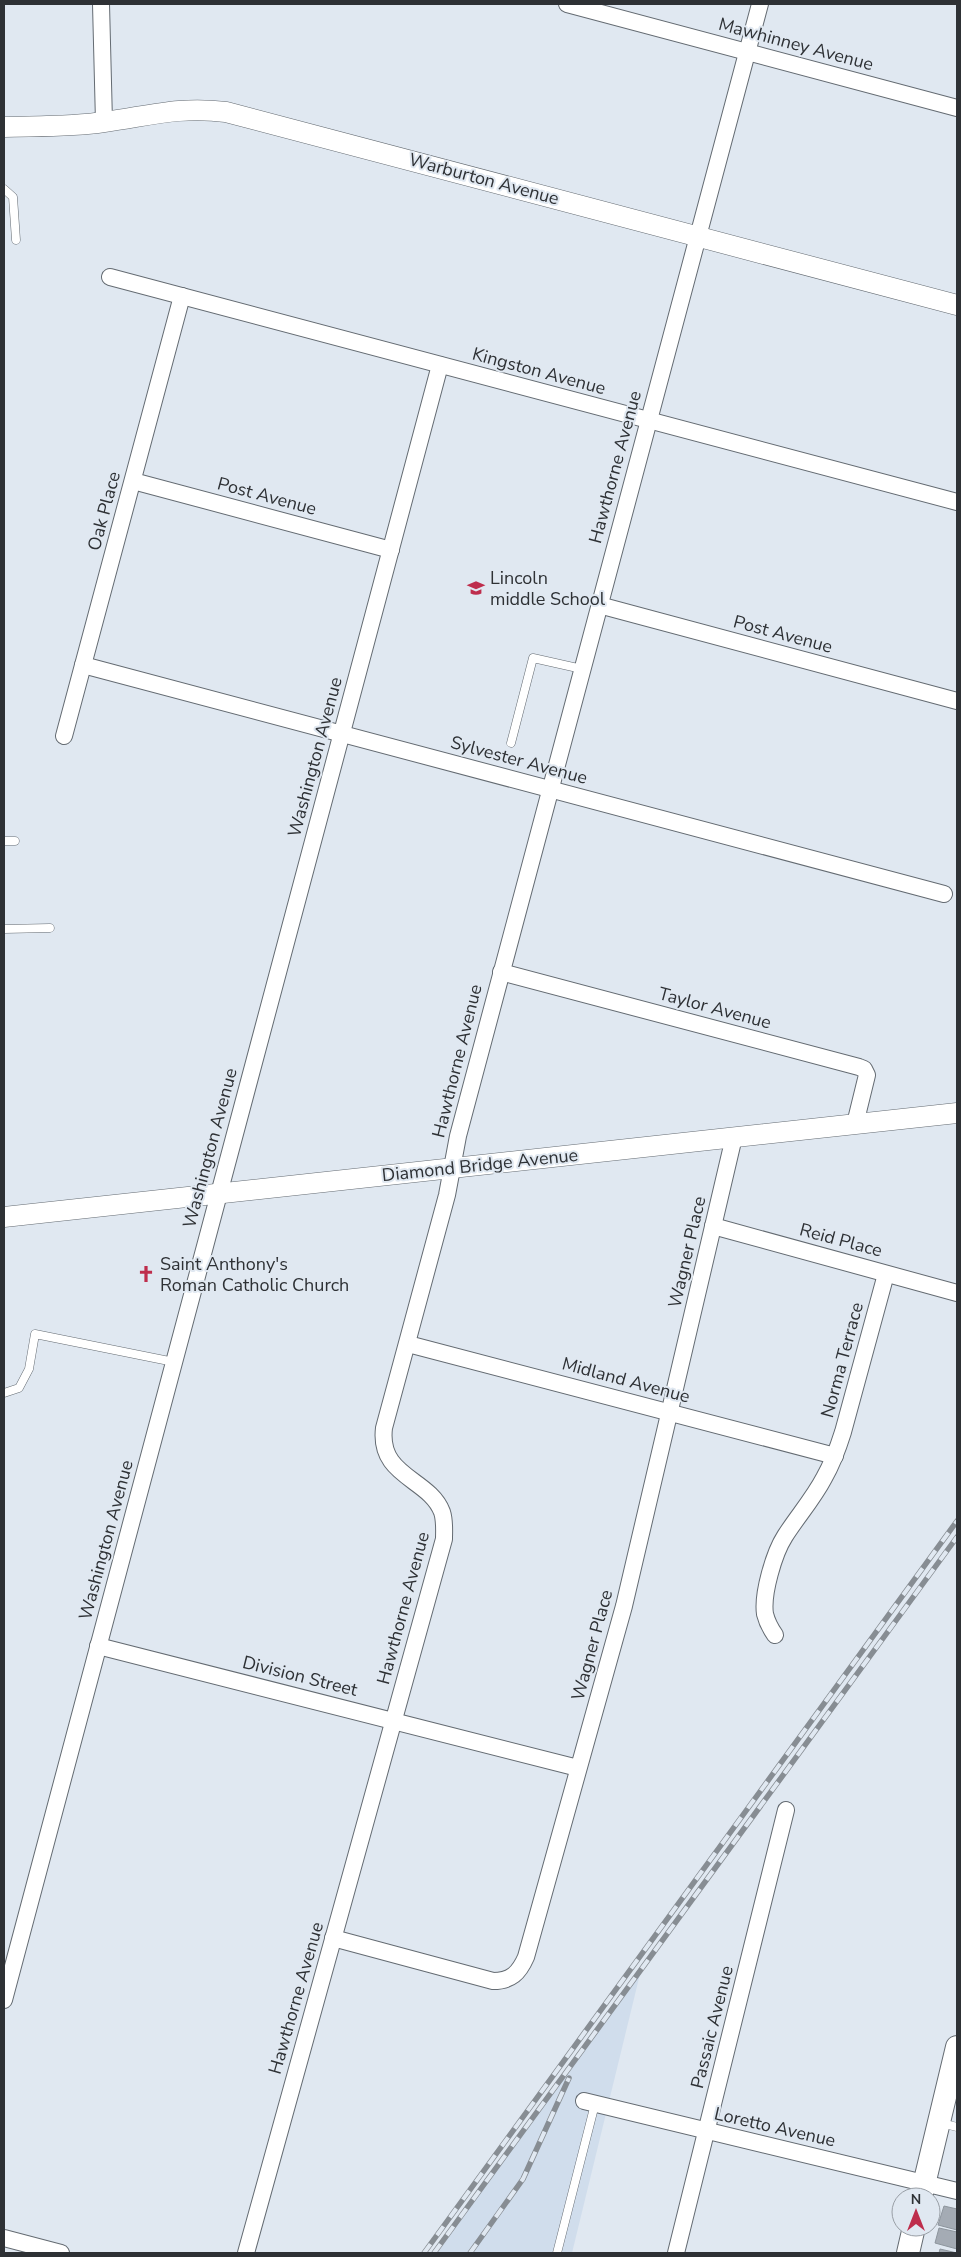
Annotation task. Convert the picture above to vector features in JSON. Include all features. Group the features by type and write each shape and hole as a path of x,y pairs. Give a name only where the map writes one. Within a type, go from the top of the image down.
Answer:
{"main road":[{"path":"924,2187 948,2125 957,2048"},
{"path":"908,2253 912,2237"}],"street":[{"path":"101,4 104,122"},
{"name":"Mawhinney Avenue","path":"567,4 957,108"},
{"name":"Hawthorne Avenue","path":"246,2253 444,1539 442,1513 436,1502 391,1462 385,1452 382,1441 384,1428 408,1344 452,1168 458,1136 501,972 760,4"},
{"name":"Warburton Avenue","path":"4,127 104,122 173,110 202,109 226,112 957,305"},
{"name":"Kingston Avenue","path":"110,277 957,502"},
{"name":"Oak Place","path":"64,736 182,296"},
{"name":"Washington Avenue","path":"4,2000 7,1973 98,1646 440,365"},
{"name":"Post Avenue","path":"133,480 391,550"},
{"name":"Post Avenue","path":"599,605 957,701"},
{"name":"Sylvester Avenue","path":"83,665 944,894"},
{"name":"Taylor Avenue","path":"501,972 864,1069 867,1075 855,1124"},
{"name":"Diamond Bridge Avenue","path":"4,1216 957,1113"},
{"name":"Wagner Place","path":"333,1938 493,1981 504,1981 512,1977 520,1969 526,1957 624,1606 734,1137"},
{"name":"Reid Place","path":"713,1226 957,1293"},
{"name":"Norma Terrace","path":"775,1635 768,1624 765,1612 765,1597 775,1559 784,1538 823,1479 835,1456 886,1274"},
{"name":"Midland Avenue","path":"408,1344 835,1456"},
{"name":"Division Street","path":"98,1646 578,1768"},
{"name":"Passaic Avenue","path":"676,2253 786,1810"},
{"name":"Loretto Avenue","path":"590,2103 912,2187"},
{"name":"Loretto Avenue","path":"941,2191 957,2191"},
{"path":"4,2238 61,2253"}],"lane":[{"path":"4,190 13,197 16,240"},
{"path":"511,743 533,658 582,669"},
{"path":"4,841 15,841"},
{"path":"4,929 50,928"},
{"path":"4,1395 19,1388 29,1369 35,1334 174,1362"},
{"path":"558,2253 590,2103"}],"shaded area":[{"path":"641,1970 572,2253 437,2253"}],"building":[{"path":"944,2206 957,2209 957,2230 941,2226 941,2216"},
{"path":"941,2228 957,2232 957,2249 935,2243 937,2237 941,2237"},
{"path":"940,2249 957,2253 939,2253"}],"railway":[{"path":"424,2253 957,1521"},
{"path":"434,2253 957,1537"},
{"path":"470,2253 523,2179 569,2078"}],"place":[{"name":"Lincoln middle School","path":"476,588"},
{"name":"Saint Anthony's Roman Catholic Church","path":"146,1274"}]}
